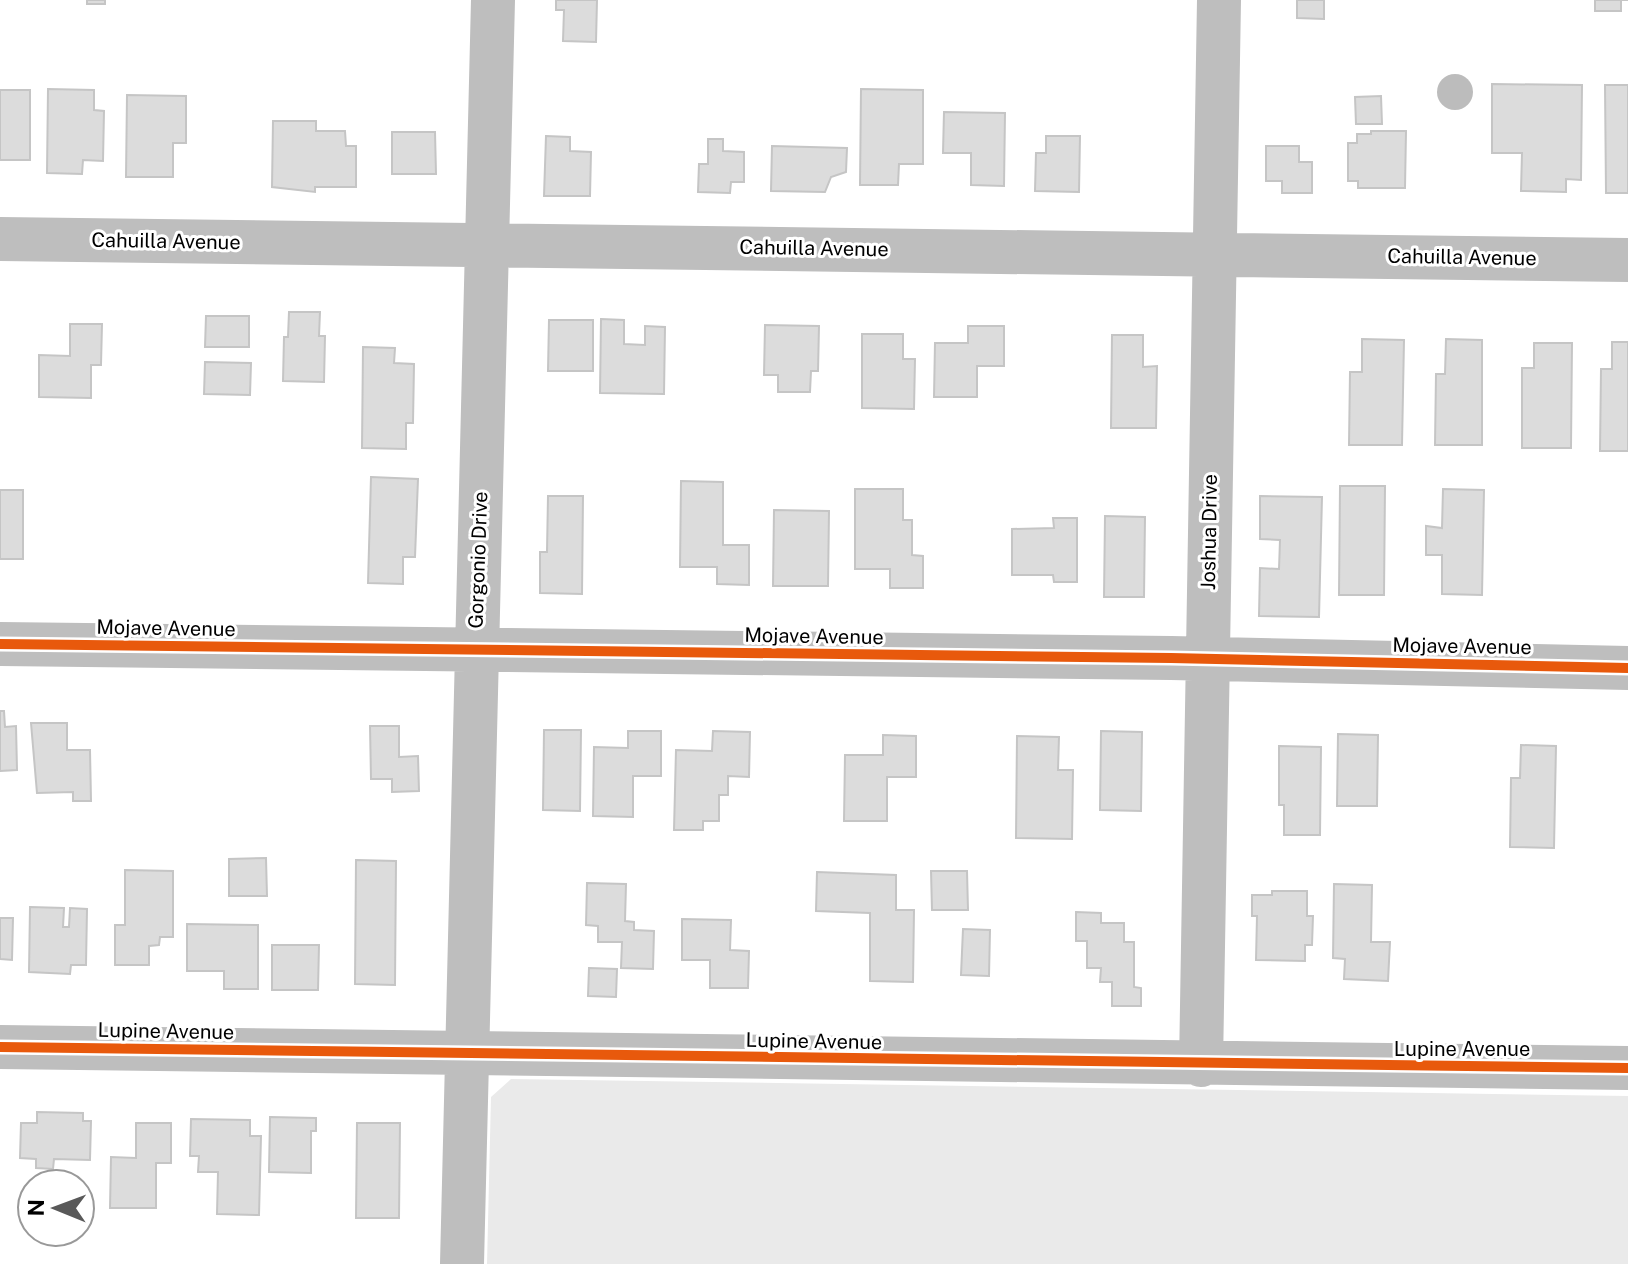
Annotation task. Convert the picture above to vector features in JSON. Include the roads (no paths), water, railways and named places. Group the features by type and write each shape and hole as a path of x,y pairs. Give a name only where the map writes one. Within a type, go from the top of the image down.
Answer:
{"street":[{"name":"Gorgonio Drive","path":"462,1264 493,0"},
{"name":"Joshua Drive","path":"1201,1065 1219,0"},
{"name":"Cahuilla Avenue","path":"0,239 1628,260"},
{"name":"Mojave Avenue","path":"0,644 1206,658 1628,668"},
{"name":"Lupine Avenue","path":"0,1047 1201,1065 1628,1068"}]}
